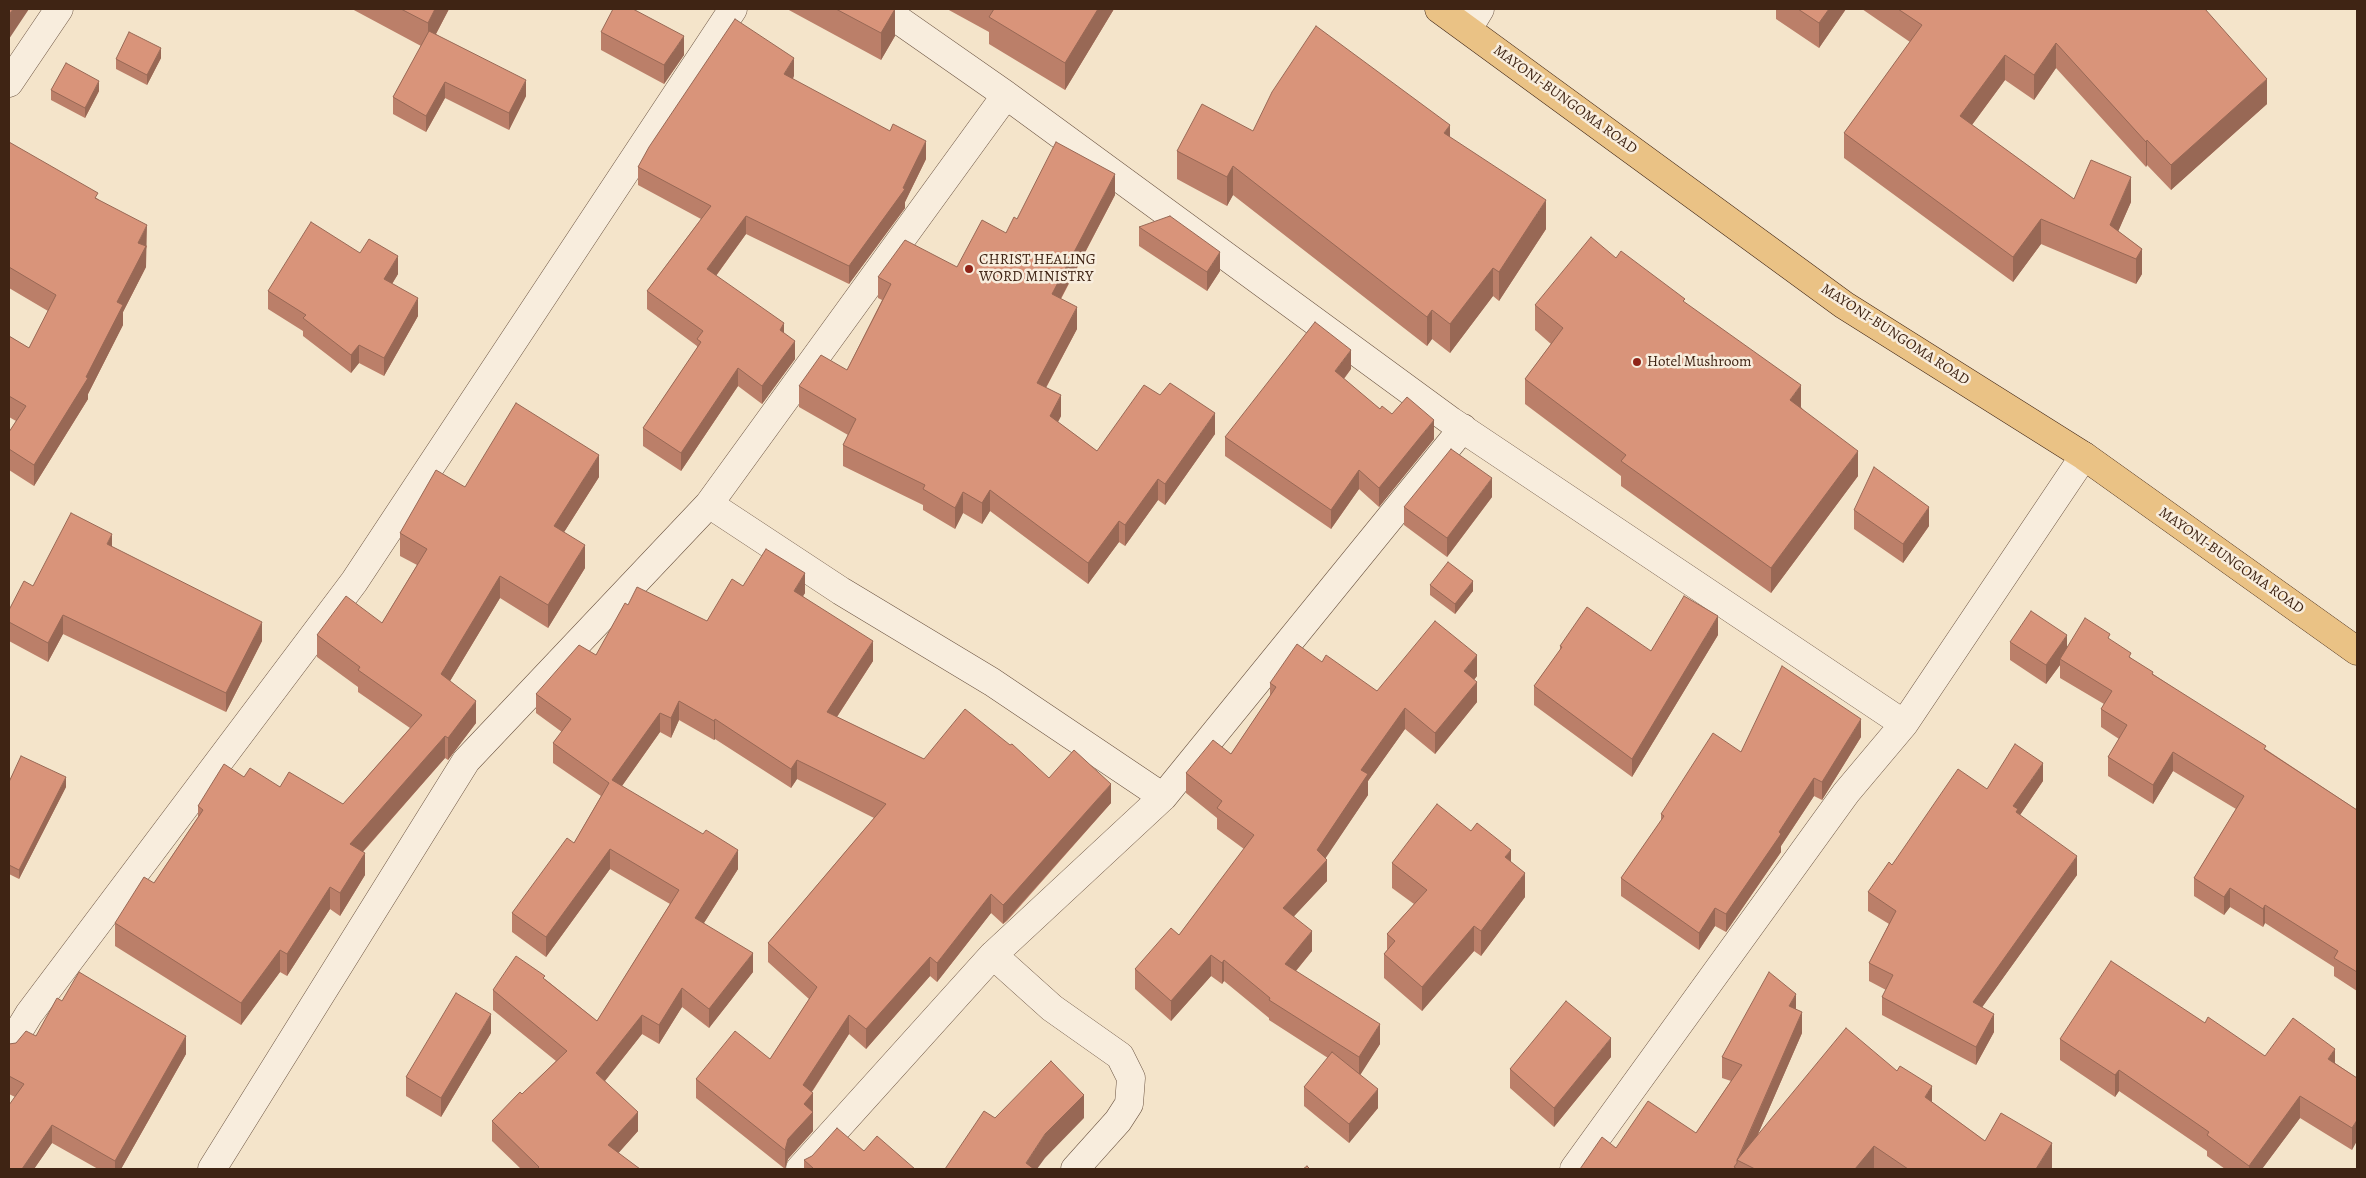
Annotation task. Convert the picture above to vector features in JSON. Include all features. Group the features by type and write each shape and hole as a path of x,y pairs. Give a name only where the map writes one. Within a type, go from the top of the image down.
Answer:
{"main road":[{"name":"MAYONI-BUNGOMA ROAD","path":"1440,9 1474,19 1844,305 2084,456 2357,651"}],"street":[{"path":"9,83 59,9"},
{"path":"9,1048 29,1014 354,582 733,9"},
{"path":"884,9 1006,95 1464,428 1904,724"},
{"path":"212,1169 466,761 709,504 1006,95"},
{"path":"800,1169 993,956 1163,797 1464,428"},
{"path":"1574,1169 1846,793 1904,724 2084,456"},
{"path":"709,504 841,591 992,682 1163,797"},
{"path":"993,956 1052,1008 1120,1056 1131,1078 1129,1104 1118,1120 1075,1169"}],"building":[{"path":"401,9 435,9 428,23"},
{"path":"613,9 633,9 684,36 664,65 601,32"},
{"path":"836,9 895,9 881,33"},
{"path":"994,9 1098,9 1065,63 989,17"},
{"path":"1798,9 1829,9 1819,23"},
{"path":"1898,9 2205,9 2267,79 2171,165 2147,140 2146,142 2056,43 2034,75 2005,55 1960,116 2074,199 2091,160 2131,177 2110,225 2142,249 2136,259 2041,219 2013,257 1844,133 1922,25"},
{"path":"735,19 794,58 784,74 890,131 893,124 926,141 903,188 905,189 849,266 746,216 707,269 784,323 780,330 795,341 762,386 738,368 681,453 643,428 701,342 697,339 703,331 647,291 711,206 638,167 649,147"},
{"path":"1316,26 1450,125 1444,133 1546,200 1499,272 1493,268 1450,324 1432,310 1427,317 1233,166 1227,177 1177,151 1202,104 1253,131 1272,92"},
{"path":"429,31 526,80 509,113 445,82 426,116 393,97"},
{"path":"129,32 161,48 147,75 116,59"},
{"path":"66,63 99,81 85,108 51,90"},
{"path":"9,142 98,193 95,198 147,225 138,243 146,246 117,302 123,305 86,377 88,378 34,465 9,449 9,432 26,406 9,396 9,336 29,348 56,295 9,267"},
{"path":"1056,142 1115,174 1052,294 1077,307 1037,383 1061,395 1050,416 1097,451 1144,385 1160,395 1170,383 1215,413 1165,484 1158,479 1125,525 1119,521 1088,563 990,490 982,503 963,492 955,508 923,489 925,485 843,445 856,419 799,386 821,355 847,370 891,284 878,277 905,240 957,267 982,220 1006,233 1014,217 1017,219"},
{"path":"1170,216 1220,252 1207,272 1139,227"},
{"path":"311,222 360,253 369,239 398,256 384,279 418,298 384,358 359,345 351,355 303,318 306,315 268,291"},
{"path":"1591,237 1616,258 1621,251 1685,299 1683,301 1801,385 1790,400 1858,451 1771,568 1621,461 1626,455 1525,379 1563,328 1535,305"},
{"path":"1315,322 1351,350 1335,371 1380,409 1382,406 1392,414 1407,397 1434,420 1379,488 1359,470 1331,510 1225,437"},
{"path":"516,403 599,455 554,526 585,545 548,605 500,576 441,674 476,701 448,738 445,736 350,844 365,853 340,893 330,887 287,954 280,950 241,1003 115,923 144,877 154,883 203,810 198,806 224,764 244,777 250,768 280,787 289,772 343,804 422,715 358,670 360,667 317,635 346,596 382,623 427,549 400,533 436,470 465,487"},
{"path":"1451,449 1492,478 1447,538 1404,507"},
{"path":"1874,467 1929,507 1903,544 1854,510"},
{"path":"71,513 112,534 107,544 262,622 226,693 63,615 48,643 9,622 9,610 24,581 33,586"},
{"path":"766,549 805,573 794,591 873,641 827,712 924,759 965,709 1010,745 1012,744 1049,778 1074,750 1111,784 1003,905 991,894 937,963 930,957 866,1029 849,1015 803,1085 813,1093 804,1104 813,1112 788,1139 785,1150 696,1079 735,1031 770,1059 817,987 768,943 886,804 797,760 791,769 715,719 714,721 679,701 671,718 660,713 612,780 703,834 706,830 738,850 695,918 753,953 709,1009 682,988 659,1025 642,1015 596,1073 638,1112 608,1145 640,1169 537,1169 539,1167 492,1121 520,1092 522,1094 567,1051 493,990 516,956 545,976 543,978 597,1021 679,890 610,849 546,937 512,913 567,838 574,843 609,783 553,743 571,719 536,694 579,645 596,655 625,603 628,605 637,587 707,621 732,579 743,586"},
{"path":"1448,562 1473,581 1455,604 1430,585"},
{"path":"1684,596 1718,616 1632,759 1534,686 1562,647 1560,646 1587,607 1651,651"},
{"path":"2031,611 2067,635 2046,665 2010,642"},
{"path":"2085,618 2110,634 2108,638 2131,653 2129,657 2153,672 2152,674 2266,746 2264,749 2357,810 2357,972 2334,958 2338,951 2265,905 2263,909 2230,888 2224,897 2194,878 2244,796 2173,752 2153,785 2108,757 2127,725 2101,709 2112,691 2060,659"},
{"path":"1435,621 1477,655 1464,671 1477,682 1435,733 1405,708 1361,770 1368,774 1317,850 1327,860 1283,908 1312,931 1285,964 1380,1024 1359,1057 1269,1000 1270,998 1224,960 1222,963 1211,955 1171,1001 1135,969 1171,928 1179,935 1254,835 1217,808 1222,801 1186,773 1213,740 1231,754 1276,687 1270,683 1297,644 1322,662 1326,655 1377,691"},
{"path":"1782,666 1861,719 1822,782 1814,778 1779,832 1781,834 1726,914 1715,908 1699,933 1621,878 1664,816 1661,814 1713,733 1741,752"},
{"path":"2015,744 2043,763 2013,806 2018,809 2016,812 2077,856 1973,1002 1994,1014 1976,1047 1882,997 1893,975 1869,963 1896,911 1868,892 1889,862 1892,865 1958,769 1987,789"},
{"path":"21,756 66,777 19,870 9,865 9,782"},
{"path":"1437,804 1471,831 1477,823 1511,850 1505,857 1525,873 1481,931 1474,926 1422,987 1384,954 1395,941 1387,934 1427,890 1392,863"},
{"path":"2111,961 2205,1023 2208,1017 2265,1056 2293,1018 2335,1049 2328,1059 2357,1078 2357,1120 2352,1128 2300,1096 2249,1166 2207,1135 2209,1132 2119,1070 2115,1075 2060,1039"},
{"path":"79,972 186,1036 115,1161 52,1125 22,1169 9,1169 9,1105 24,1084 9,1076 9,1044 16,1043 26,1031 36,1036 57,998 62,1001"},
{"path":"1769,972 1796,994 1789,1006 1802,1012 1734,1167 1737,1169 1580,1169 1602,1137 1616,1148 1648,1101 1696,1133 1742,1065 1722,1057"},
{"path":"456,993 491,1014 441,1098 406,1077"},
{"path":"1566,1001 1611,1038 1554,1108 1510,1069"},
{"path":"1846,1028 1897,1071 1900,1066 1932,1086 1925,1097 1985,1141 2001,1113 2052,1143 2036,1169 1908,1169 1874,1146 1855,1169 1755,1169 1737,1160"},
{"path":"1332,1052 1378,1089 1349,1124 1304,1087"},
{"path":"1051,1061 1084,1095 1045,1134 1026,1163 1034,1169 945,1169 984,1111 995,1118"},
{"path":"837,1128 864,1151 877,1136 915,1169 812,1169 804,1160 812,1156"}],"place":[{"name":"CHRIST HEALING WORD MINISTRY","path":"969,269"},
{"name":"Hotel Mushroom","path":"1637,362"}]}
